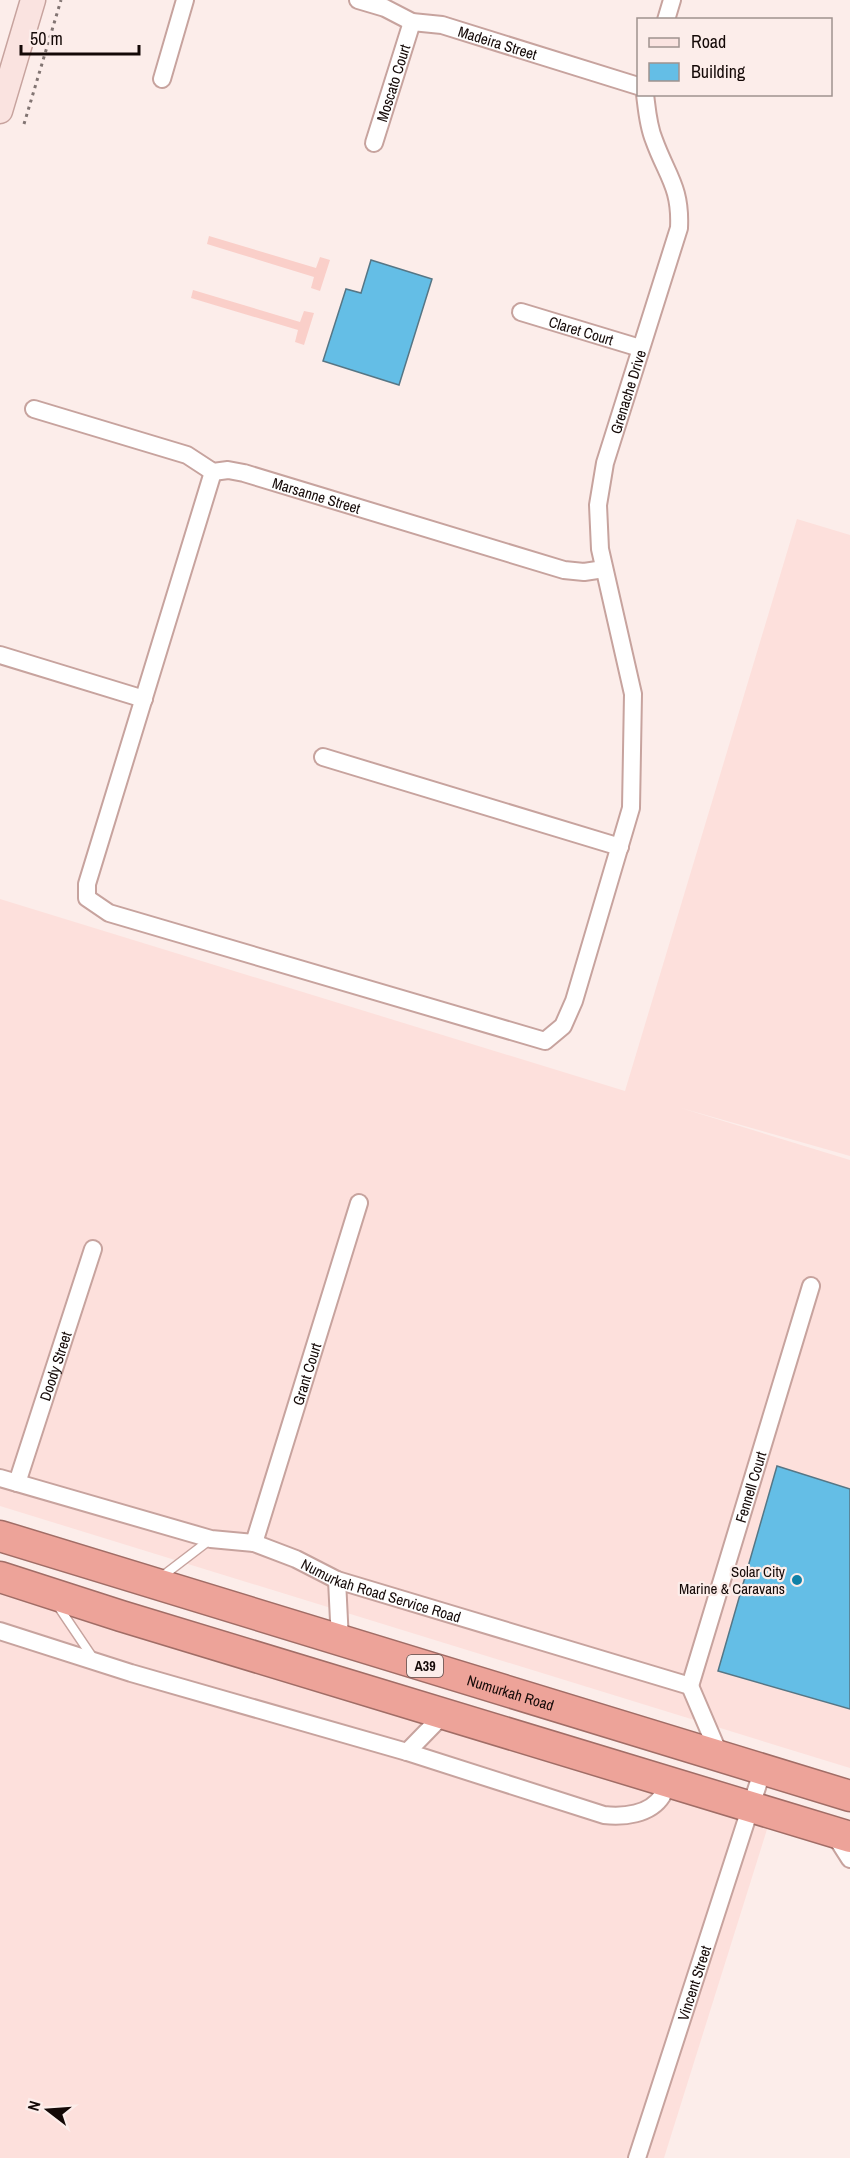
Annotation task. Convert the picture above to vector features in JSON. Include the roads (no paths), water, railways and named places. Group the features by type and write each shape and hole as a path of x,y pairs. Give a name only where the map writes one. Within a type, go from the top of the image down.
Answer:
{"highway":[{"name":"Numurkah Road","path":"0,1536 850,1796"},
{"path":"108,1570 154,1603 166,1622 166,1630"},
{"path":"0,1577 166,1630 841,1834"},
{"path":"642,1732 663,1755 667,1768 667,1781"}],"street":[{"path":"0,111 33,0"},
{"path":"162,79 185,0"},
{"name":"Madeira Street","path":"358,0 385,8 412,22 442,26 637,85"},
{"path":"667,18 672,0"},
{"name":"Moscato Court","path":"374,144 412,22"},
{"name":"Grenache Drive","path":"144,699 87,884 87,898 109,913 545,1041 563,1026 574,1001 632,808 633,693 600,549 598,505 605,463 679,228 680,212 672,177 653,137 645,96"},
{"name":"Claret Court","path":"521,312 640,348"},
{"path":"0,655 144,699 213,472 187,455 34,409"},
{"name":"Marsanne Street","path":"213,472 228,470 244,473 564,570 584,572 604,569"},
{"path":"323,757 620,847"},
{"name":"Grant Court","path":"254,1544 359,1203"},
{"name":"Doody Street","path":"17,1483 93,1250"},
{"name":"Fennell Court","path":"690,1686 811,1286"},
{"name":"Numurkah Road Service Road","path":"0,1478 211,1539 254,1544 296,1559 337,1580 690,1686"},
{"path":"337,1580 340,1641"},
{"path":"0,1631 407,1752 604,1815 621,1816 637,1813 652,1805 662,1796 667,1781"},
{"path":"690,1686 720,1756"},
{"path":"407,1752 444,1714"},
{"name":"Vincent Street","path":"637,2158 763,1769"},
{"path":"841,1834 850,1858"}],"lane":[{"path":"152,1583 211,1539"},
{"path":"43,1592 63,1611 95,1661"}],"place":[{"name":"Solar City Marine & Caravans","path":"797,1580"}]}
